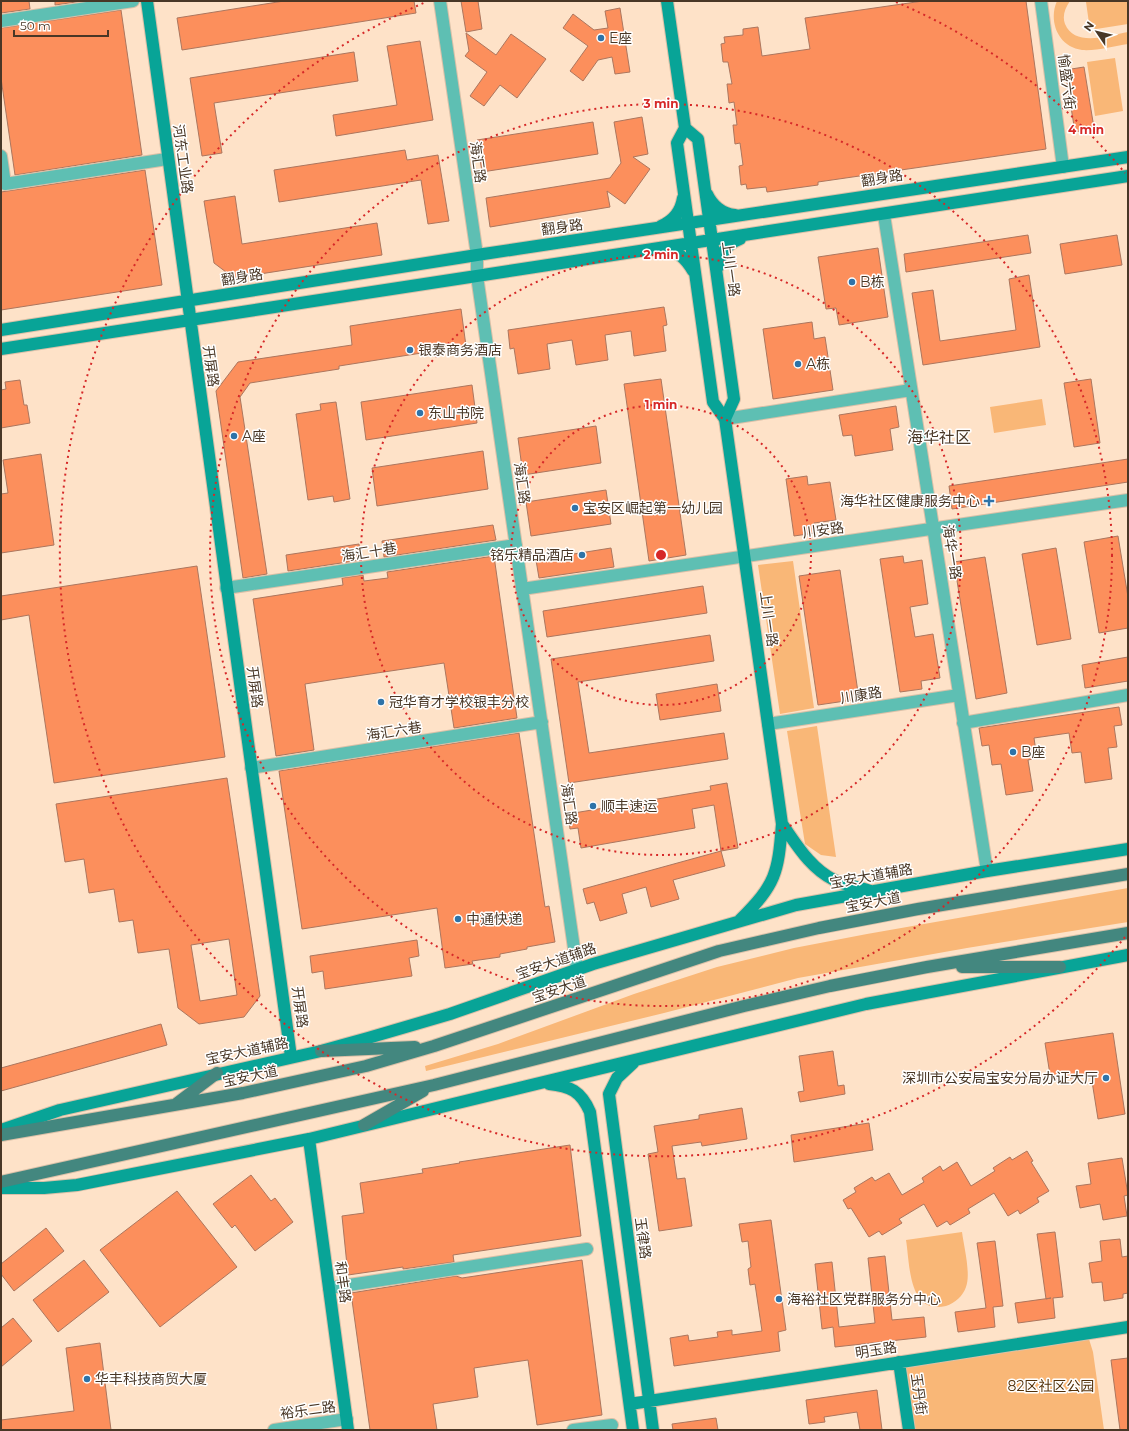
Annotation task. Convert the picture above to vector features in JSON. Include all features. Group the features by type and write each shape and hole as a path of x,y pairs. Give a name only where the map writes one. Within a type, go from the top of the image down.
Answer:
{"main road":[{"name":"河东工业路","path":"147,1 189,320"},
{"name":"上川一路","path":"667,1 684,128 677,143 713,402 725,419 782,824 780,858 773,881 760,900 739,921"},
{"name":"上川一路","path":"684,128 698,139 734,399 725,419"},
{"name":"翻身路","path":"1,330 477,255 1128,156"},
{"path":"1,349 884,215 1128,176"},
{"path":"705,189 708,198 723,212 744,215"},
{"path":"652,228 663,225 678,212 684,190"},
{"path":"717,274 722,252 729,244 752,235"},
{"path":"656,249 668,249 678,253 687,260 696,280"},
{"name":"开屏路","path":"189,320 291,1057"},
{"name":"上川一路","path":"782,824 804,856 818,870 835,880 872,892"},
{"name":"宝安大道辅路","path":"1,1130 60,1110 216,1073 321,1051 450,1014 577,969 796,905 987,871 1128,849"},
{"name":"宝安大道","path":"1,1135 243,1093 366,1066 434,1046 719,952 819,928 911,910 1128,874"},
{"path":"1,1182 434,1085 744,1006 830,986 927,967 1128,933"},
{"path":"1,1188 44,1188 77,1185 309,1139 866,1004 1128,955"},
{"path":"927,967 1060,967"},
{"path":"321,1051 434,1046"},
{"name":"玉律路","path":"637,1060 614,1081 609,1094 653,1430"},
{"path":"174,1105 216,1073"},
{"path":"542,1083 565,1086 576,1092 584,1099 590,1112 633,1430"},
{"path":"364,1126 434,1085"},
{"name":"和丰路","path":"309,1139 347,1425"},
{"name":"明玉路","path":"630,1404 1128,1327"},
{"name":"玉丹街","path":"899,1362 909,1430"}],"street":[{"path":"1,22 133,1"},
{"name":"海汇路","path":"440,1 477,255 477,276 577,969"},
{"name":"愉盛六街","path":"1041,1 1063,167"},
{"path":"1,156 5,184 168,159"},
{"name":"海华一路","path":"884,215 987,871"},
{"path":"725,419 911,390"},
{"name":"川安路","path":"522,589 1128,500"},
{"name":"海汇十巷","path":"226,588 516,545"},
{"name":"川康路","path":"768,724 959,695"},
{"path":"963,723 1128,695"},
{"name":"海汇六巷","path":"251,768 542,722"},
{"path":"329,1288 587,1249"},
{"name":"裕乐二路","path":"274,1430 347,1425"},
{"path":"573,1430 612,1425"}],"green space":[{"path":"1057,1 1070,1 1064,12 1064,21 1070,31 1076,36 1093,38 1128,32 1128,44 1099,49 1082,50 1067,44 1057,32 1055,25 1054,17"},
{"path":"1128,1 1128,24 1090,30 1086,2"},
{"path":"1115,58 1123,111 1095,116 1087,62"},
{"path":"1042,399 1046,425 994,433 990,407"},
{"path":"793,561 814,708 780,714 758,565"},
{"path":"817,726 836,857 821,855 805,844 787,731"},
{"path":"1128,888 1128,922 967,948 798,978 664,1013 426,1071 425,1066 498,1044 634,994 717,967 794,948"},
{"path":"962,1232 968,1275 965,1290 958,1299 946,1306 934,1307 924,1303 913,1285 910,1274 906,1240"},
{"name":"82区社区公园","path":"1088,1336 1093,1352 1104,1430 914,1430 904,1364"}],"building":[{"path":"1,1 29,1 30,9 1,13"},
{"path":"55,1 83,1 55,5"},
{"path":"284,1 414,1 416,13 182,50 177,18"},
{"path":"461,1 478,1 482,29 466,32"},
{"path":"923,1 1026,1 1046,149 818,182 818,185 767,192 766,187 747,189 746,184 741,185 739,166 743,165 740,143 735,144 733,125 737,125 734,102 729,103 727,84 732,84 728,62 723,62 721,44 725,43 724,37 743,35 743,29 758,27 762,56 810,49 805,18"},
{"name":"E座","path":"620,8 630,72 615,74 612,57 598,60 583,81 570,71 588,46 563,28 573,14 594,30 608,28 605,11"},
{"path":"121,10 142,155 15,175 1,78 1,28"},
{"path":"466,33 496,55 511,34 546,59 517,98 500,85 484,106 470,96 487,72 465,56 469,51"},
{"path":"420,41 433,120 336,136 333,115 397,105 387,46"},
{"path":"354,52 358,81 214,103 222,153 202,156 190,78"},
{"path":"1084,67 1094,128 1075,132 1065,70"},
{"path":"642,117 648,154 633,157 650,169 625,204 607,191 610,207 490,227 486,198 610,178 621,163 614,122"},
{"path":"593,122 598,154 482,172 477,140"},
{"path":"405,150 407,160 438,155 449,221 428,224 421,180 279,202 274,170"},
{"path":"145,170 162,285 1,310 1,192"},
{"path":"235,196 242,244 377,223 382,255 234,278 214,263 204,201"},
{"path":"1028,235 1031,253 906,272 904,254"},
{"path":"1117,235 1122,265 1065,274 1060,244"},
{"name":"B栋","path":"878,248 888,317 839,325 836,308 826,309 818,257"},
{"path":"1029,275 1040,347 923,365 912,293 933,290 940,341 1016,330 1009,279"},
{"path":"664,307 667,325 663,326 666,351 634,356 631,331 605,335 608,360 576,365 572,340 559,342 547,344 550,369 518,374 514,348 510,349 508,330"},
{"path":"461,309 466,346 339,366 339,369 250,383 240,397 267,574 243,578 216,391 238,362 352,345 350,326"},
{"name":"A栋","path":"812,322 814,339 825,337 833,390 773,399 763,329"},
{"path":"661,379 686,555 649,561 624,384"},
{"path":"1091,379 1100,443 1074,447 1064,383"},
{"path":"20,380 24,405 27,405 30,423 1,428 1,390 6,389 5,382"},
{"path":"472,385 477,423 366,440 361,402"},
{"path":"336,402 350,499 334,502 333,496 308,500 296,414 321,410 320,404"},
{"path":"896,406 899,427 890,429 893,450 855,456 852,435 843,436 839,415"},
{"path":"596,426 601,463 523,475 518,438"},
{"path":"483,451 488,489 377,506 372,468"},
{"path":"41,454 54,545 1,553 1,494 8,493 3,460"},
{"path":"1128,459 1128,482 952,509 949,486"},
{"path":"807,476 808,485 830,482 836,520 814,523 815,533 794,536 786,479"},
{"path":"606,490 611,524 531,536 526,502"},
{"path":"493,525 496,540 384,557 382,541"},
{"path":"1118,536 1128,597 1128,628 1099,633 1084,542"},
{"path":"359,544 361,560 288,571 286,555"},
{"path":"611,548 614,567 539,578 536,560"},
{"path":"1056,548 1071,639 1037,645 1022,554"},
{"path":"494,556 517,718 454,728 444,663 330,680 305,684 314,750 276,756 253,599 343,585 342,578 363,575 364,581 388,578 387,572"},
{"path":"903,556 904,563 922,560 928,604 910,607 915,637 933,634 940,678 921,681 922,689 900,692 880,559"},
{"path":"985,557 1007,693 976,699 954,562"},
{"path":"197,566 225,757 54,783 29,615 1,620 1,596"},
{"path":"840,570 859,699 818,705 799,576"},
{"path":"703,586 707,613 547,637 543,611"},
{"path":"710,635 714,661 578,682 589,753 724,733 728,759 569,783 551,659"},
{"path":"1128,657 1128,681 1085,688 1082,665"},
{"path":"717,684 721,711 660,720 656,694"},
{"path":"1119,707 1122,725 1114,726 1117,747 1108,748 1112,779 1085,783 1081,752 1072,753 1069,733 1034,738 1037,758 1028,760 1033,791 1006,795 1001,764 992,765 989,745 982,746 979,728"},
{"path":"519,733 545,907 549,906 555,942 500,954 500,957 472,961 473,964 445,968 437,908 302,929 279,771"},
{"path":"227,778 260,996 244,1017 199,1024 178,1008 169,949 138,953 133,920 119,922 114,889 89,893 84,859 65,862 56,804","holes":["229,939 237,995 200,1001 191,945"]},
{"path":"727,783 738,848 721,851 714,805 692,809 695,828 581,848 578,828 570,829 568,814 711,790 710,786"},
{"path":"721,851 725,866 673,880 679,899 651,907 646,887 622,894 627,913 600,921 594,902 587,904 583,889"},
{"path":"417,940 419,956 409,958 412,976 325,989 323,971 312,973 310,956"},
{"path":"161,1024 167,1045 1,1091 1,1068"},
{"name":"深圳市公安局宝安分局办证大厅","path":"1113,1033 1125,1114 1098,1119 1091,1075 1051,1081 1045,1043"},
{"path":"833,1051 838,1086 844,1085 845,1094 800,1102 798,1092 804,1091 799,1056"},
{"path":"742,1108 747,1139 702,1146 701,1142 672,1146 677,1179 685,1178 692,1226 659,1231 648,1154 658,1152 654,1126 699,1119 699,1115"},
{"path":"869,1123 873,1150 794,1162 791,1135"},
{"path":"570,1145 581,1236 453,1255 454,1262 403,1269 403,1267 348,1275 342,1216 364,1213 360,1183 423,1173 422,1169 460,1163 459,1162"},
{"path":"1027,1151 1033,1161 1031,1162 1049,1191 1037,1198 1039,1202 1020,1214 1018,1210 1008,1216 994,1193 968,1209 970,1213 950,1225 947,1221 937,1227 924,1204 899,1219 902,1223 882,1235 879,1231 869,1237 851,1208 848,1209 843,1200 856,1192 854,1188 872,1177 875,1181 889,1173 902,1195 924,1182 922,1178 940,1166 943,1171 957,1162 971,1186 995,1171 993,1168 1010,1157 1012,1160"},
{"path":"1122,1158 1128,1195 1124,1196 1127,1216 1103,1220 1100,1204 1080,1208 1076,1186 1091,1184 1088,1163"},
{"path":"251,1175 271,1201 275,1198 293,1222 255,1251 235,1225 232,1228 213,1204"},
{"path":"177,1191 237,1267 160,1327 100,1250"},
{"path":"771,1220 786,1330 778,1332 780,1351 674,1366 670,1338 688,1335 689,1341 718,1337 717,1332 732,1330 732,1335 762,1331 755,1284 750,1285 748,1269 751,1267 748,1241 742,1242 739,1224"},
{"path":"46,1228 64,1251 14,1291 1,1274 1,1264"},
{"path":"1055,1232 1063,1297 1053,1298 1055,1318 1018,1323 1015,1303 1046,1299 1037,1234"},
{"path":"1120,1239 1122,1257 1128,1256 1128,1293 1123,1294 1123,1298 1104,1301 1102,1282 1092,1283 1089,1263 1102,1261 1100,1241"},
{"path":"995,1241 1003,1306 993,1307 995,1327 958,1332 955,1312 986,1308 977,1243"},
{"path":"885,1256 892,1320 924,1317 926,1337 835,1347 833,1327 822,1329 815,1264 832,1262 839,1327 875,1323 868,1258"},
{"path":"84,1260 109,1292 58,1332 33,1300"},
{"path":"582,1260 602,1415 537,1425 528,1360 474,1368 478,1397 433,1404 437,1430 370,1430 351,1293 456,1276 462,1278"},
{"path":"13,1318 32,1341 1,1367 1,1328"},
{"name":"华丰科技商贸大厦","path":"100,1343 111,1430 1,1430 1,1420 74,1411 66,1348"},
{"path":"1128,1358 1128,1430 1120,1430 1111,1360"},
{"path":"877,1390 882,1430 860,1430 857,1412 824,1417 825,1422 809,1424 806,1400"},
{"path":"716,1418 718,1430 673,1430 672,1424"}],"place":[{"name":"E座","path":"601,38"},
{"name":"B栋","path":"852,282"},
{"name":"银泰商务酒店","path":"410,350"},
{"name":"A栋","path":"798,364"},
{"name":"东山书院","path":"420,413"},
{"name":"A座","path":"234,436"},
{"name":"海华社区健康服务中心","path":"989,501"},
{"name":"宝安区崛起第一幼儿园","path":"575,508"},
{"name":"铭乐精品酒店","path":"582,555"},
{"name":"冠华育才学校银丰分校","path":"381,702"},
{"name":"B座","path":"1013,752"},
{"name":"顺丰速运","path":"593,806"},
{"name":"中通快递","path":"458,919"},
{"name":"深圳市公安局宝安分局办证大厅","path":"1106,1078"},
{"name":"海裕社区党群服务分中心","path":"779,1299"},
{"name":"华丰科技商贸大厦","path":"87,1379"}],"district":[{"name":"海华社区","path":"939,437"}]}
